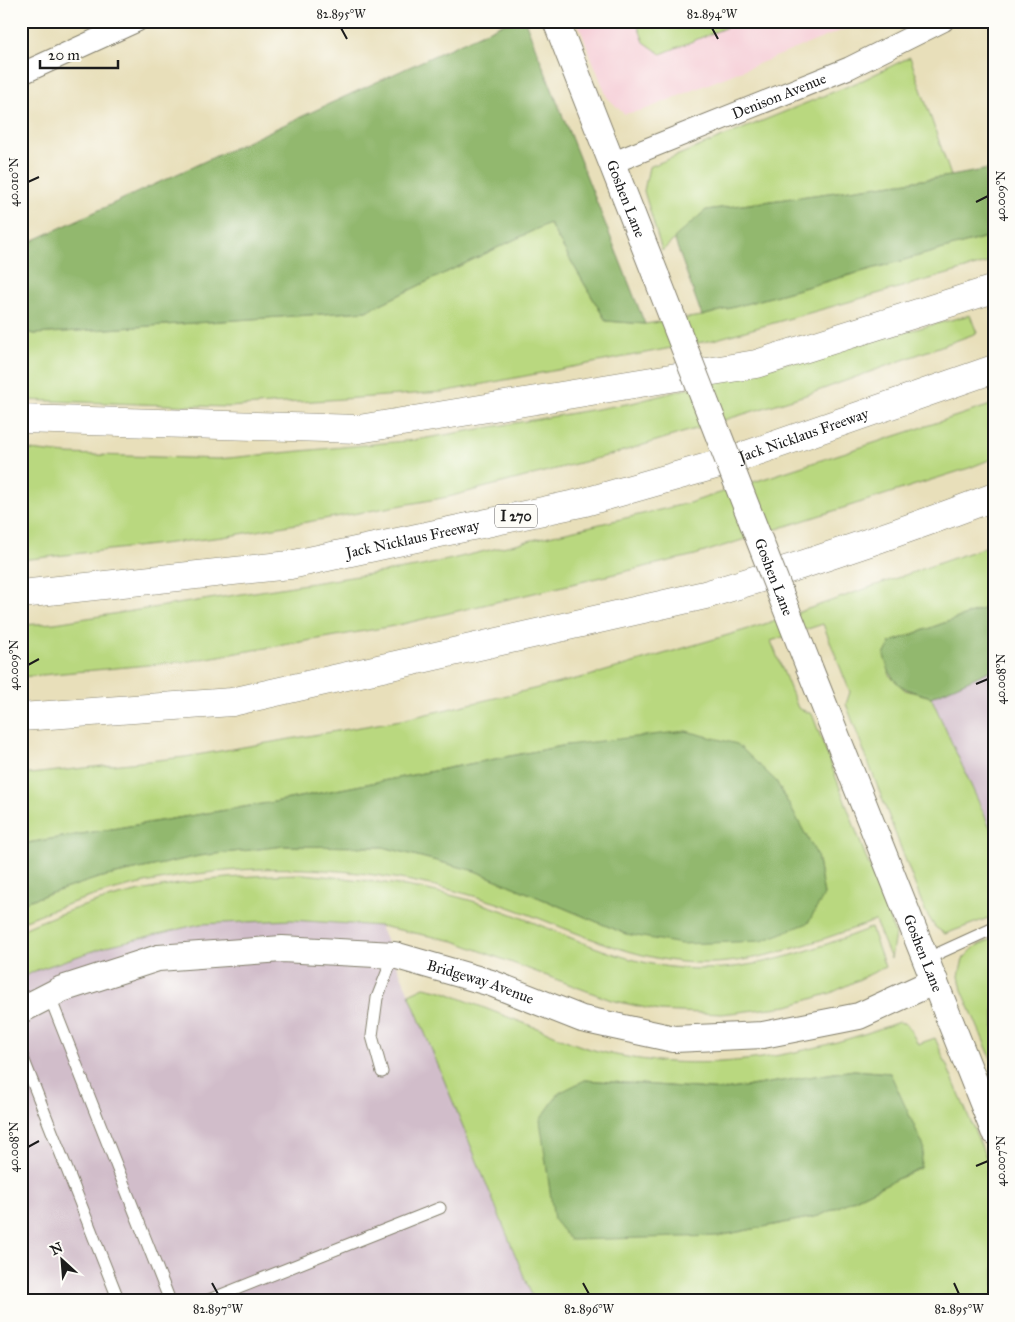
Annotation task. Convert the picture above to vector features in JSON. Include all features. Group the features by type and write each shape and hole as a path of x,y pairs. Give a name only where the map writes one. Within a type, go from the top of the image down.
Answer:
{"highway":[{"path":"21,419 359,429 756,364 994,289"},
{"name":"Jack Nicklaus Freeway","path":"21,594 290,565 585,502 729,461 994,369"},
{"path":"21,717 232,702 251,698 705,595 800,566 994,497"}],"street":[{"path":"21,74 138,21"},
{"name":"Goshen Lane","path":"556,21 809,667 994,1131"},
{"name":"Denison Avenue","path":"612,163 849,68 943,21"},
{"name":"Bridgeway Avenue","path":"21,1010 62,989 158,958 282,949 394,956 491,983 582,1019 674,1039 763,1035 859,1016 930,970"}],"lane":[{"path":"930,970 994,928"},
{"path":"382,1072 372,1036 377,998 394,956"},
{"path":"49,996 170,1301"},
{"path":"21,1053 119,1301"},
{"path":"206,1301 440,1208"}],"shaded area":[{"path":"577,21 865,21 644,110 624,114 607,97"},
{"path":"994,669 994,836 931,697"},
{"path":"291,920 380,926 425,1031 534,1301 21,1301 21,978 37,970 111,945 200,924"}],"green space":[{"path":"509,21 525,21 645,324 606,321 549,223 366,311 35,334 21,331 21,246"},
{"path":"636,21 742,21 661,54 644,42"},
{"path":"910,57 951,176 706,210 662,251 644,191 649,167 863,80"},
{"path":"994,168 994,235 702,316 674,238 706,210 951,176"},
{"path":"549,223 606,321 645,324 702,316 994,235 994,261 713,340 442,392 228,407 21,400 21,331 35,334 366,311"},
{"path":"970,315 977,333 812,393 614,454 448,497 223,537 21,560 21,449 66,454 218,459 415,440 632,403"},
{"path":"994,404 994,458 969,468 695,555 394,626 190,661 21,677 21,625 55,623 422,566 689,503"},
{"path":"994,544 994,605 891,642 889,675 905,690 931,697 994,836 994,915 991,917 945,934 935,927 925,911 846,704 850,692 823,624 771,641 798,708 812,714 895,934 891,959 875,921 763,956 717,963 669,960 618,948 497,903 437,887 377,875 317,869 257,869 197,874 138,884 79,900 21,922 21,903 98,878 199,856 284,846 383,847 475,871 626,934 824,895 817,856 776,781 567,745 274,802 21,844 21,775 185,757 401,720 589,676 762,625"},
{"path":"994,605 994,669 931,697 905,688 894,680 884,655 891,642"},
{"path":"686,731 737,744 776,781 817,855 824,895 808,923 762,941 681,944 626,934 475,871 383,847 284,846 199,856 98,878 21,903 21,844 274,802 567,745"},
{"path":"303,874 391,884 457,897 504,911 578,941 628,958 680,968 730,968 778,959 825,945 871,928 885,967 831,993 788,1006 722,1014 659,1011 611,1000 454,941 380,926 291,920 200,924 111,945 37,970 21,978 21,930 55,916 89,904 159,887 230,878"},
{"path":"994,938 994,1065 962,990 959,976 963,959 976,946"},
{"path":"424,987 442,991 588,1048 633,1058 672,1062 748,1060 786,1054 862,1035 899,1022 907,1024 918,1044 935,1038 994,1176 994,1301 534,1301 409,994","holes":["854,1070 890,1073 920,1168 819,1216 718,1236 585,1080 724,1090"]},
{"path":"854,1070 890,1073 924,1147 920,1168 819,1216 718,1236 570,1240 554,1220 540,1120 559,1093 585,1080 724,1090"}]}
